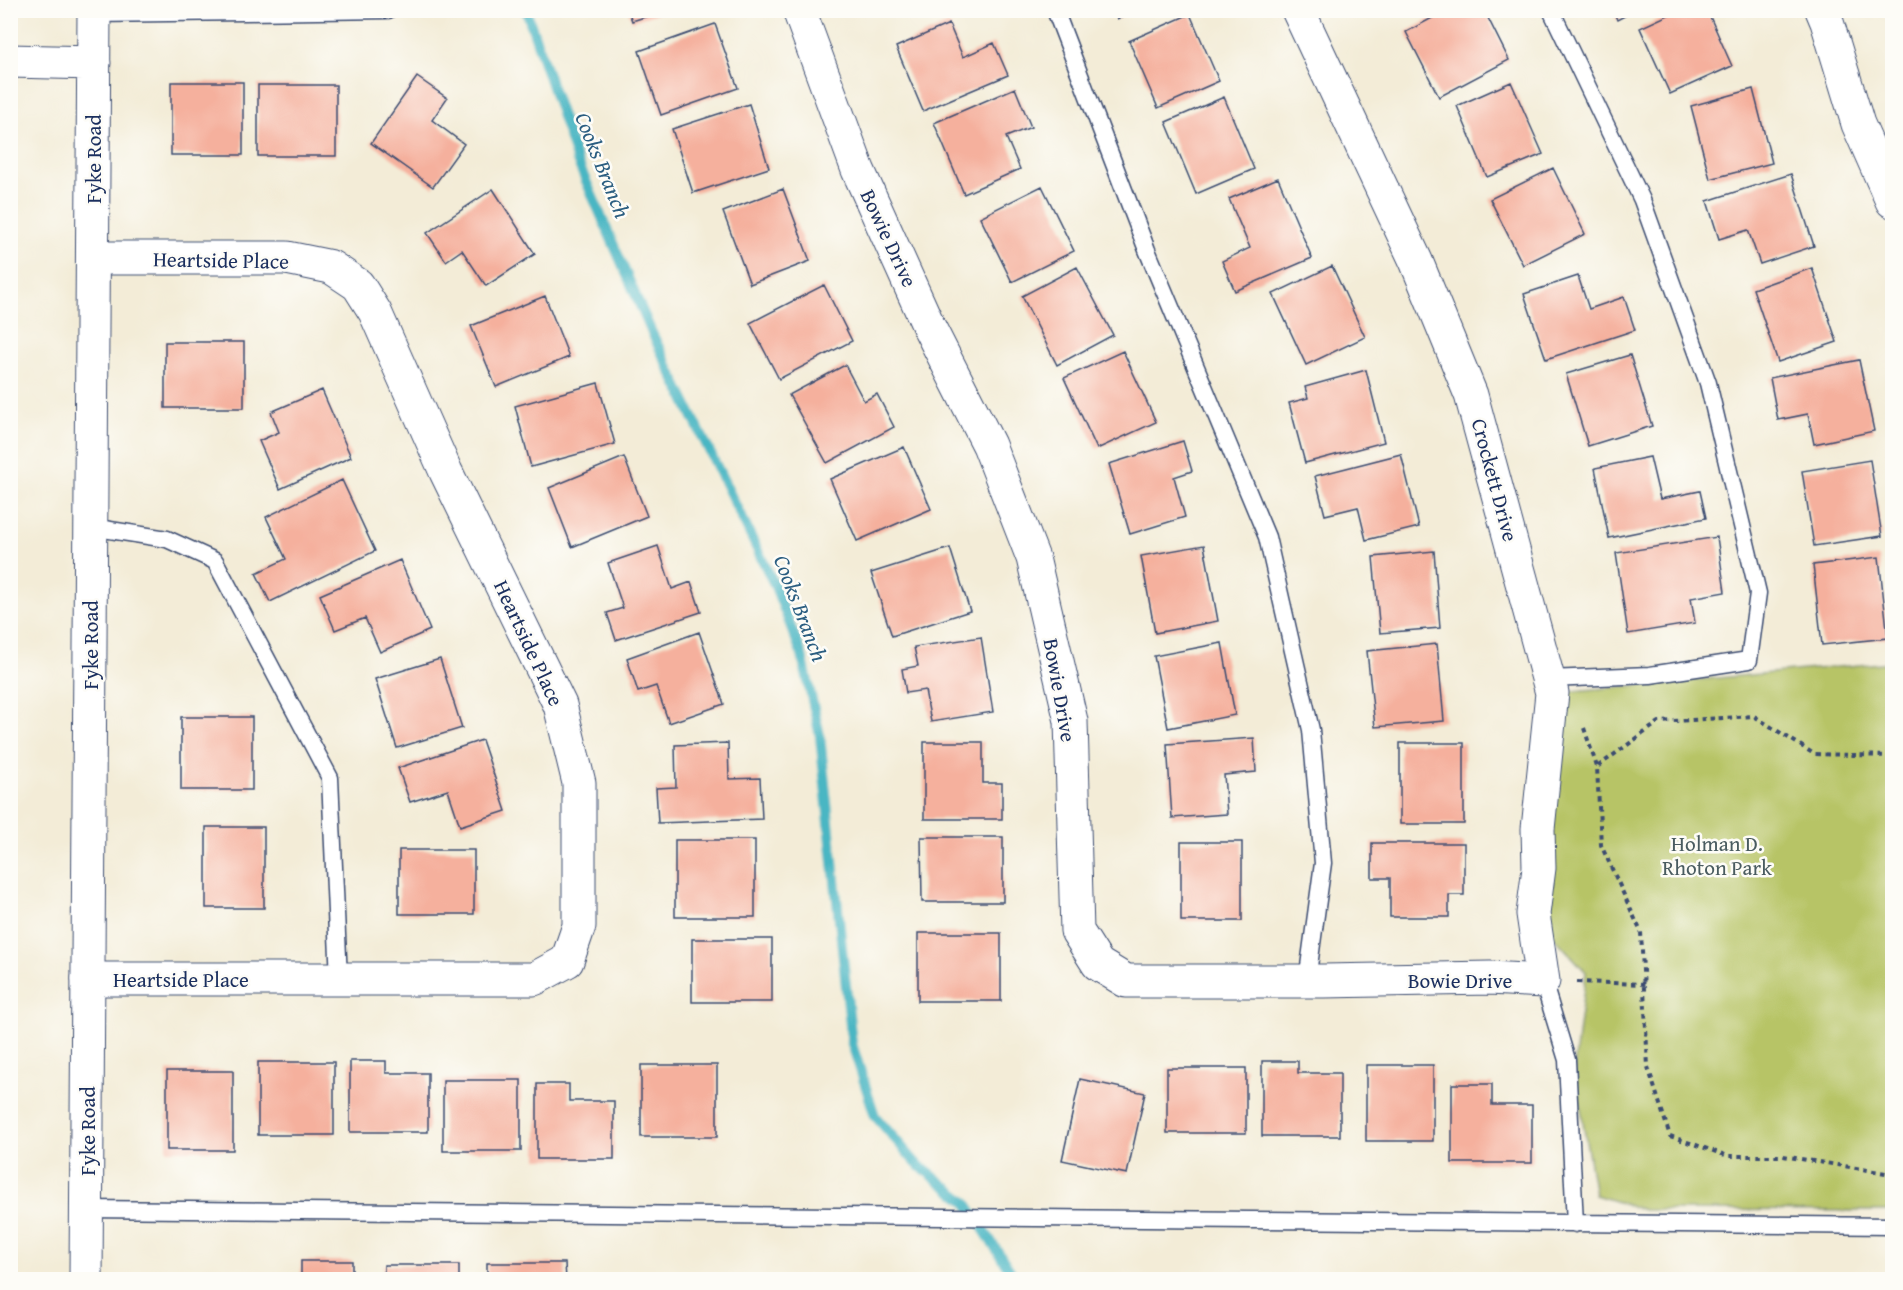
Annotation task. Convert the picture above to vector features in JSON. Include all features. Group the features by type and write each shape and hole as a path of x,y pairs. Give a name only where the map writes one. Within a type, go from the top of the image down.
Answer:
{"street":[{"name":"Bowie Drive","path":"799,10 858,170 929,327 989,445 1033,558 1071,721 1077,931 1098,964 1126,981 1490,978 1543,981"},
{"name":"Crockett Drive","path":"1298,10 1416,261 1471,395 1552,693 1538,829 1539,868 1533,914 1543,981"},
{"path":"1822,10 1858,124 1893,201"},
{"name":"Fyke Road","path":"86,1280 94,12"},
{"path":"10,61 94,63"},
{"name":"Heartside Place","path":"88,979 534,979 567,961 579,926 579,783 560,705 446,472 375,312 358,285 331,267 287,258 93,258"}],"lane":[{"path":"94,12 388,10"},
{"path":"1055,10 1147,250 1267,537 1311,730 1323,862 1307,981"},
{"path":"1548,679 1650,675 1749,660 1758,593 1708,383 1642,200 1551,10"},
{"path":"91,527 167,540 215,561 330,778 339,979"},
{"path":"1543,981 1567,1060 1575,1224"},
{"path":"87,1209 1893,1226"}],"path":[{"path":"1893,756 1814,754 1754,716 1659,722 1597,767 1601,845 1641,932 1648,1067 1670,1137 1728,1156 1783,1156 1893,1174"},
{"path":"1543,981 1645,984"}],"green space":[{"name":"Holman D. Rhoton Park","path":"1892,662 1892,1211 1644,1210 1595,1195 1574,1067 1586,972 1533,914 1552,693"}],"building":[{"path":"628,10 664,10 664,11 632,21"},
{"path":"1113,10 1136,10 1117,19"},
{"path":"1447,10 1484,10 1509,60 1439,97 1406,32"},
{"path":"1613,10 1636,10 1617,20"},
{"path":"1679,10 1707,10 1732,66 1670,94 1640,28"},
{"path":"1190,14 1219,81 1158,108 1129,41"},
{"path":"715,24 738,88 661,115 639,51"},
{"path":"949,24 963,57 994,43 1008,75 923,111 896,47"},
{"path":"417,77 447,98 432,120 464,144 433,187 371,143"},
{"path":"171,82 243,82 243,155 171,155"},
{"path":"1511,82 1543,154 1487,177 1457,106"},
{"path":"258,85 336,85 336,156 258,156"},
{"path":"1015,88 1031,127 1006,137 1020,169 964,194 934,123"},
{"path":"1753,89 1772,163 1710,179 1691,106"},
{"path":"1224,97 1254,169 1196,194 1166,122"},
{"path":"749,104 769,168 693,193 672,129"},
{"path":"1553,168 1585,234 1523,265 1490,199"},
{"path":"1791,174 1814,246 1760,264 1748,230 1719,239 1707,201"},
{"path":"1278,178 1312,258 1235,291 1222,261 1250,248 1229,199"},
{"path":"1042,186 1074,251 1012,282 980,217"},
{"path":"493,189 535,254 486,286 462,250 446,261 427,233"},
{"path":"783,189 810,261 750,284 723,212"},
{"path":"1332,266 1365,337 1306,365 1273,294"},
{"path":"1077,267 1113,335 1057,365 1022,296"},
{"path":"1812,268 1837,342 1778,362 1753,289"},
{"path":"1578,276 1589,309 1624,297 1635,330 1546,359 1524,294"},
{"path":"824,285 852,341 779,379 750,323"},
{"path":"545,296 569,357 496,387 471,326"},
{"path":"165,342 244,342 244,408 165,408"},
{"path":"1123,351 1156,422 1097,449 1064,378"},
{"path":"1630,355 1652,426 1588,446 1566,374"},
{"path":"1859,360 1874,431 1814,444 1808,414 1778,420 1770,378"},
{"path":"845,365 864,401 877,394 894,427 827,463 789,395"},
{"path":"1366,370 1384,442 1305,463 1289,403 1308,398 1305,387"},
{"path":"598,383 615,444 531,467 515,406"},
{"path":"322,390 351,457 280,489 259,441 279,432 271,412"},
{"path":"1183,441 1192,471 1174,477 1185,517 1130,534 1109,464"},
{"path":"904,447 931,509 857,541 830,479"},
{"path":"1401,454 1419,527 1366,540 1358,507 1325,515 1315,476"},
{"path":"624,457 647,516 572,547 549,488"},
{"path":"1650,457 1660,499 1700,491 1706,518 1609,538 1595,468"},
{"path":"1870,460 1882,536 1814,546 1802,471"},
{"path":"342,480 375,551 270,602 256,573 286,559 266,517"},
{"path":"1717,537 1725,592 1691,598 1695,623 1628,634 1616,553"},
{"path":"1204,545 1218,621 1155,633 1141,556"},
{"path":"658,546 672,589 691,582 701,612 616,640 607,613 623,608 608,563"},
{"path":"950,548 970,611 892,636 871,573"},
{"path":"1434,551 1440,628 1380,633 1373,557"},
{"path":"1879,557 1888,638 1822,645 1813,565"},
{"path":"400,560 430,630 380,652 365,618 335,630 320,595"},
{"path":"699,632 724,704 669,723 656,686 638,692 627,658"},
{"path":"981,637 993,712 931,722 925,690 906,693 902,669 918,666 914,647"},
{"path":"1222,643 1235,715 1168,728 1154,656"},
{"path":"1437,644 1444,721 1375,727 1367,651"},
{"path":"440,659 462,728 397,748 375,679"},
{"path":"181,717 252,717 252,790 181,790"},
{"path":"1254,738 1256,772 1224,775 1227,814 1172,818 1167,744"},
{"path":"482,740 506,811 460,826 448,790 410,802 398,768"},
{"path":"924,742 983,742 983,783 1002,783 1002,819 924,819"},
{"path":"728,743 729,779 760,778 762,819 658,823 656,788 676,787 675,745"},
{"path":"1400,743 1464,743 1464,824 1400,824"},
{"path":"206,827 264,827 264,908 206,908"},
{"path":"921,837 1003,837 1003,902 922,902"},
{"path":"675,840 755,840 755,917 675,917"},
{"path":"1181,842 1242,842 1242,921 1181,921"},
{"path":"1372,843 1464,843 1464,895 1449,895 1449,917 1390,917 1390,878 1372,878"},
{"path":"399,850 474,850 474,914 399,914"},
{"path":"918,933 1001,933 1001,1001 918,1001"},
{"path":"692,939 772,939 772,1002 692,1002"},
{"path":"350,1061 386,1061 386,1073 428,1073 428,1132 350,1132"},
{"path":"1262,1061 1298,1061 1298,1073 1340,1073 1340,1136 1262,1136"},
{"path":"258,1062 334,1062 334,1135 258,1135"},
{"path":"641,1065 717,1065 717,1137 641,1137"},
{"path":"1366,1065 1433,1065 1433,1141 1366,1141"},
{"path":"1167,1068 1246,1068 1246,1133 1167,1133"},
{"path":"167,1071 233,1071 233,1150 167,1150"},
{"path":"1080,1079 1145,1093 1127,1174 1062,1160"},
{"path":"443,1080 521,1080 521,1151 443,1151"},
{"path":"537,1084 569,1084 569,1101 614,1101 614,1159 537,1159"},
{"path":"1452,1084 1492,1084 1492,1105 1532,1105 1532,1163 1452,1163"},
{"path":"301,1261 352,1261 352,1280 301,1280"},
{"path":"487,1263 565,1263 566,1280 487,1280"},
{"path":"384,1265 459,1265 459,1280 384,1280"},
{"path":"171,1276 242,1276 242,1280 171,1280"}],"waterway":[{"name":"Cooks Branch","path":"526,10 576,158 652,333 774,584 802,655 820,736 852,1044 875,1116 916,1163 966,1202 1016,1280"}]}
